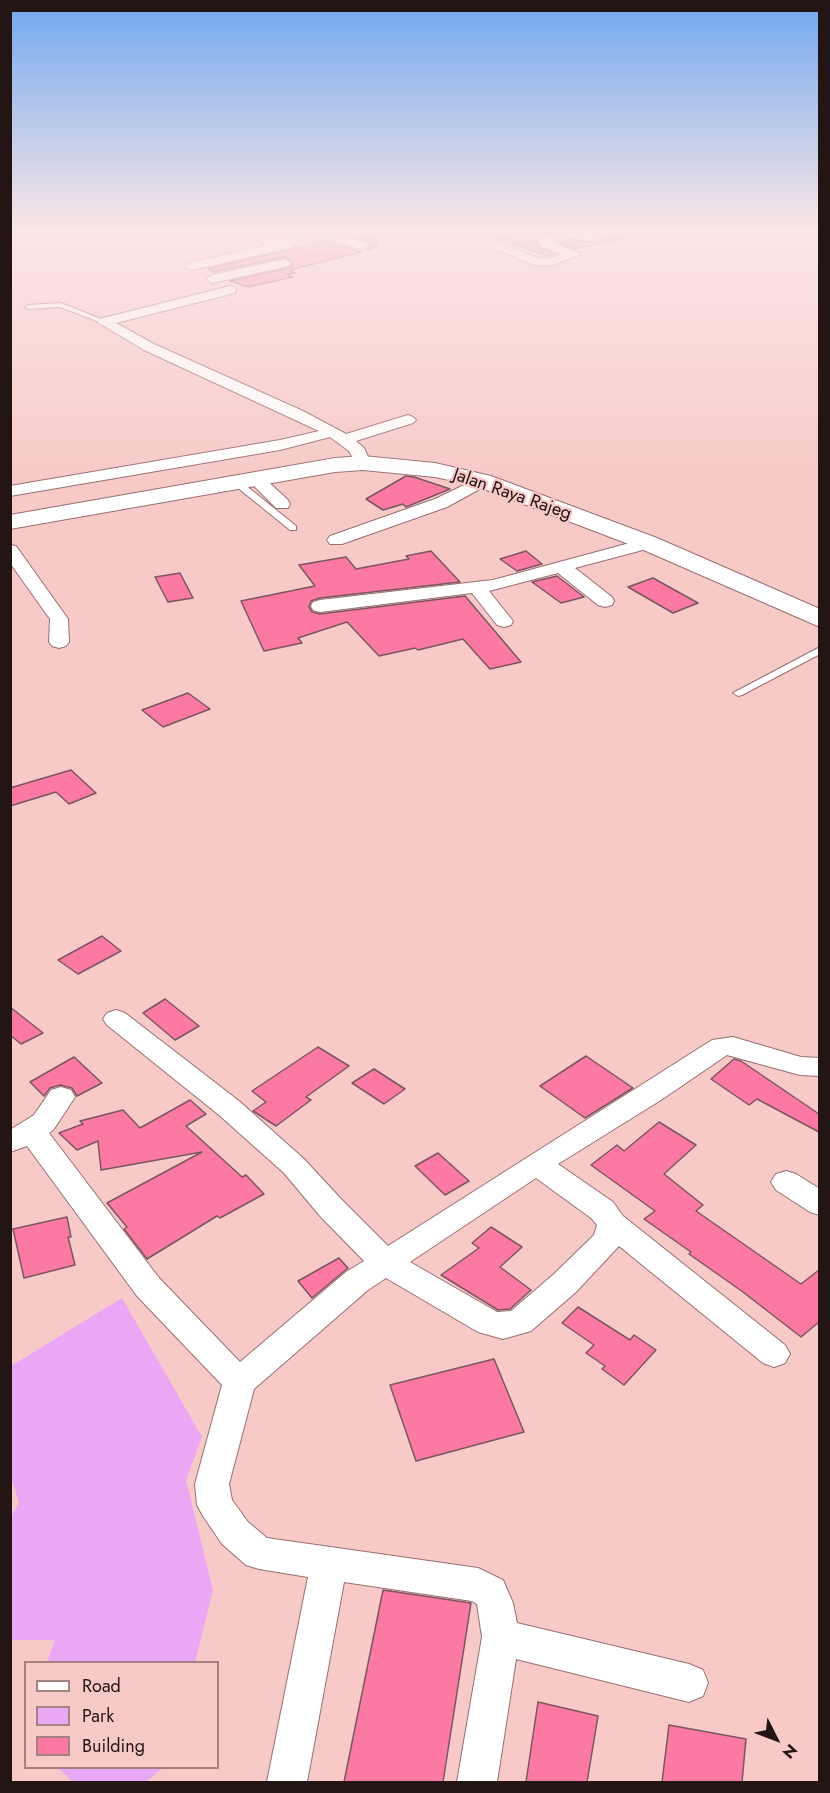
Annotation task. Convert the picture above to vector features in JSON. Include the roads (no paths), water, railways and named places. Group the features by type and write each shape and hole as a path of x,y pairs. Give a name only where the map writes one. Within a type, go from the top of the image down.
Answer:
{"main road":[{"name":"Jalan Raya Rajeg","path":"10,522 335,465 363,463 435,470 483,481 648,543 815,613"}],"street":[{"path":"104,322 136,314"},
{"path":"104,322 149,347 298,414 339,435 356,448 363,463"},
{"path":"10,491 339,435 408,420"},
{"path":"246,480 282,504"},
{"path":"336,540 441,503 483,481"},
{"path":"320,606 477,588 563,568 648,543"},
{"path":"10,550 59,619 59,642"},
{"path":"563,568 605,601"},
{"path":"477,588 504,621"},
{"path":"116,1019 229,1108 278,1151 385,1262 489,1323 502,1326 520,1322 565,1283 608,1240 612,1224"},
{"path":"477,1782 501,1637 495,1603 490,1592 478,1585 259,1553 235,1533 215,1505 212,1484 239,1382 357,1281 721,1046 733,1046 800,1066 819,1067"},
{"path":"61,1097 44,1122 21,1136 148,1287 239,1382"},
{"path":"536,1164 602,1210 612,1224 774,1354"},
{"path":"786,1182 819,1204"},
{"path":"287,1782 329,1564"},
{"path":"501,1637 689,1683"}],"lane":[{"path":"83,314 104,322"},
{"path":"246,480 293,528"},
{"path":"738,693 819,650"}]}
